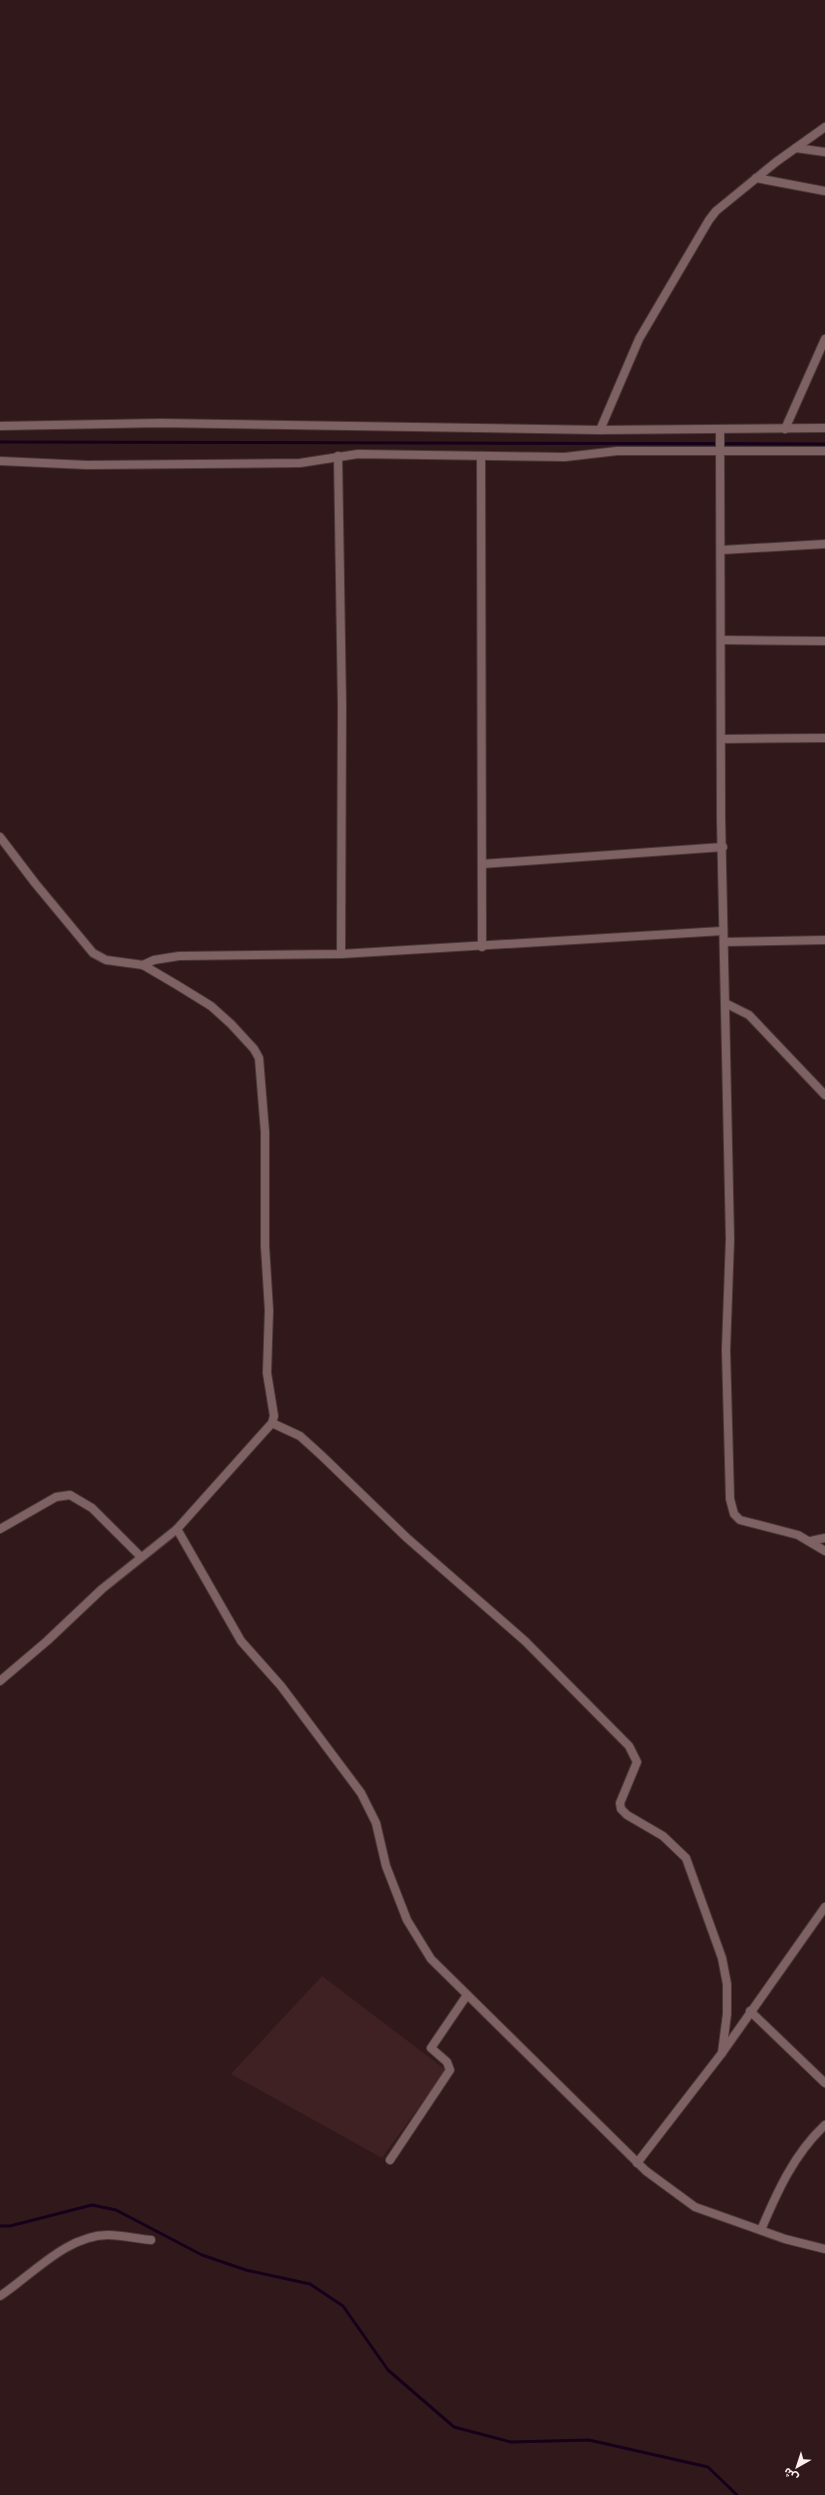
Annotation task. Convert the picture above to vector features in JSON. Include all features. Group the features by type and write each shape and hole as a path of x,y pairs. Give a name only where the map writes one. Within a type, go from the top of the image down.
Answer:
{"street":[{"path":"600,430 639,339 708,220 716,211 756,178 825,127"},
{"path":"796,148 825,152"},
{"path":"756,178 825,191"},
{"path":"785,429 825,339"},
{"path":"0,426 160,423 720,432 825,428"},
{"path":"720,432 719,449 722,550 722,931 724,942 730,1239 726,1350 731,1507 734,1514 745,1523 783,1530 811,1541 825,1551"},
{"path":"0,461 87,466 300,464 338,456 358,454 565,457 617,451 719,449 825,451"},
{"path":"338,456 342,705 341,954"},
{"path":"481,456 482,947"},
{"path":"722,550 825,544"},
{"path":"722,640 825,641"},
{"path":"722,739 825,738"},
{"path":"0,837 35,883 93,953 106,960 143,966 211,1006 248,1041 259,1058 265,1132 265,1246 269,1310 267,1374 274,1409 272,1423 177,1528 141,1557 0,1681"},
{"path":"482,864 722,847"},
{"path":"143,966 154,960 179,956 341,954 482,947 722,931"},
{"path":"724,942 825,940"},
{"path":"725,1003 749,1015 825,1096"},
{"path":"272,1423 300,1436 407,1538 525,1641 629,1746 637,1762 620,1803 621,1809 627,1816 663,1836 686,1858 722,1958 727,1984 727,2014 722,2053"},
{"path":"0,1529 49,1501 70,1494 92,1508 141,1557"},
{"path":"177,1528 241,1641 281,1686 362,1793 376,1823 386,1866 407,1920 431,1959 637,2163 678,2197 695,2207 785,2239 825,2249"},
{"path":"811,1541 825,1538"},
{"path":"637,2163 722,2053 750,2011 825,1907"},
{"path":"390,2160 450,2070 447,2062 431,2048 467,1995"},
{"path":"750,2011 825,2083"},
{"path":"761,2230 794,2163 806,2145 825,2125"},
{"path":"0,2296 65,2250 85,2240 108,2235 151,2240"}],"shaded area":[{"path":"322,1976 446,2070 382,2158 231,2074"}],"waterway":[{"path":"0,442 825,444"},
{"path":"0,2226 10,2226 92,2205 116,2210 202,2255 246,2270 310,2284 343,2306 388,2370 454,2427 511,2442 589,2440 708,2467 737,2495"}]}
